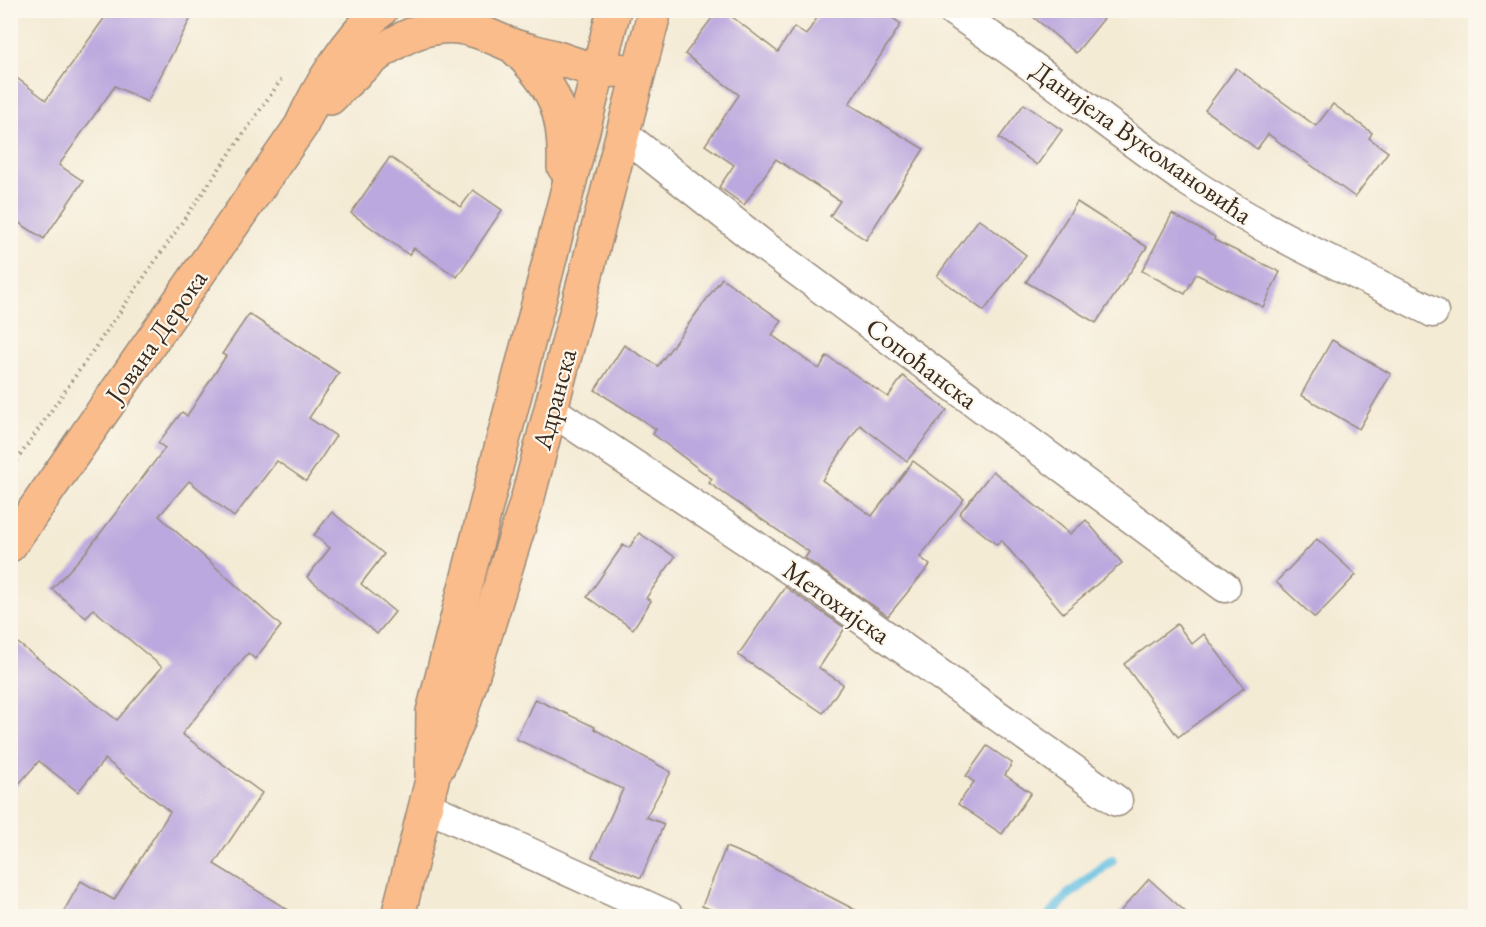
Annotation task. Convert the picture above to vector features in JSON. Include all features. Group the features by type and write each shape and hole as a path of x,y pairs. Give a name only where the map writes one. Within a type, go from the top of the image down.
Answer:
{"main road":[{"name":"Јована Дерока","path":"10,545 301,126 311,103 345,51 381,10"},
{"name":"Адранска","path":"398,916 429,793 459,719 528,497 656,10"},
{"name":"Адранска","path":"429,793 433,712 613,11"},
{"path":"598,71 629,69 644,55 633,25 613,11"},
{"name":"Јована Дерока","path":"301,126 372,59 415,33 436,27 459,27 491,35 512,45 598,71"},
{"path":"512,45 541,73 561,116 565,147 562,210"}],"street":[{"name":"Данијела Вукомановића","path":"952,10 1001,42 1184,178 1248,218 1433,312"},
{"name":"Сопоћанска","path":"623,134 764,246 1225,587"},
{"name":"Метохијска","path":"551,410 828,594 1117,801"},
{"path":"429,793 668,916"}],"path":[{"path":"10,470 282,77"}],"building":[{"path":"110,10 195,10 147,102 115,86 59,165 83,181 44,239 10,217 10,73 46,100"},
{"path":"718,10 723,10 778,52 794,27 806,35 822,10 881,10 901,24 849,104 924,149 866,240 830,216 840,201 776,159 744,205 719,187 734,165 705,145 739,95 685,54"},
{"path":"1025,10 1111,10 1076,53"},
{"path":"1236,68 1316,126 1333,104 1372,133 1369,138 1388,152 1355,197 1268,134 1257,149 1205,110"},
{"path":"1024,104 1062,130 1037,165 999,138"},
{"path":"390,157 461,207 473,190 502,210 457,277 414,248 409,255 351,213"},
{"path":"1077,202 1147,247 1096,323 1026,282"},
{"path":"1172,214 1215,237 1214,240 1280,272 1263,307 1196,274 1185,294 1142,271"},
{"path":"979,219 1026,255 984,311 937,276"},
{"path":"722,278 782,321 772,335 819,369 827,356 888,397 903,376 947,410 907,461 860,425 822,480 872,516 913,461 964,499 920,557 930,565 888,616 805,558 809,552 709,483 712,479 653,434 656,429 595,390 624,345 658,366"},
{"path":"249,314 339,373 309,418 336,436 306,481 277,461 234,517 189,481 159,516 281,626 255,659 248,653 182,734 262,793 214,864 298,916 61,916 81,881 114,900 170,812 105,759 78,792 39,761 10,794 10,637 117,720 162,667 93,609 86,618 52,589 86,552 165,448 158,443 182,412 187,416 226,356 222,354"},
{"path":"1332,340 1391,374 1359,429 1301,395"},
{"path":"993,471 1070,534 1086,520 1122,563 1063,613 1001,540 997,545 959,514"},
{"path":"332,512 384,554 361,584 395,612 377,634 307,577 330,548 314,535"},
{"path":"639,533 675,557 646,598 651,601 633,629 587,597 623,545 629,548"},
{"path":"1317,539 1356,575 1315,618 1276,582"},
{"path":"785,587 845,628 819,668 843,684 823,713 738,655"},
{"path":"1177,624 1192,644 1204,634 1244,688 1178,737 1124,664"},
{"path":"535,699 595,727 594,729 671,772 646,817 664,824 641,878 592,857 623,789 516,739"},
{"path":"987,746 1012,763 1005,775 1031,793 1002,834 958,804 974,782 966,776"},
{"path":"726,847 767,864 867,916 727,916 702,906"},
{"path":"1149,879 1190,916 1116,916"}],"waterway":[{"path":"1049,916 1068,895 1112,860"}]}
